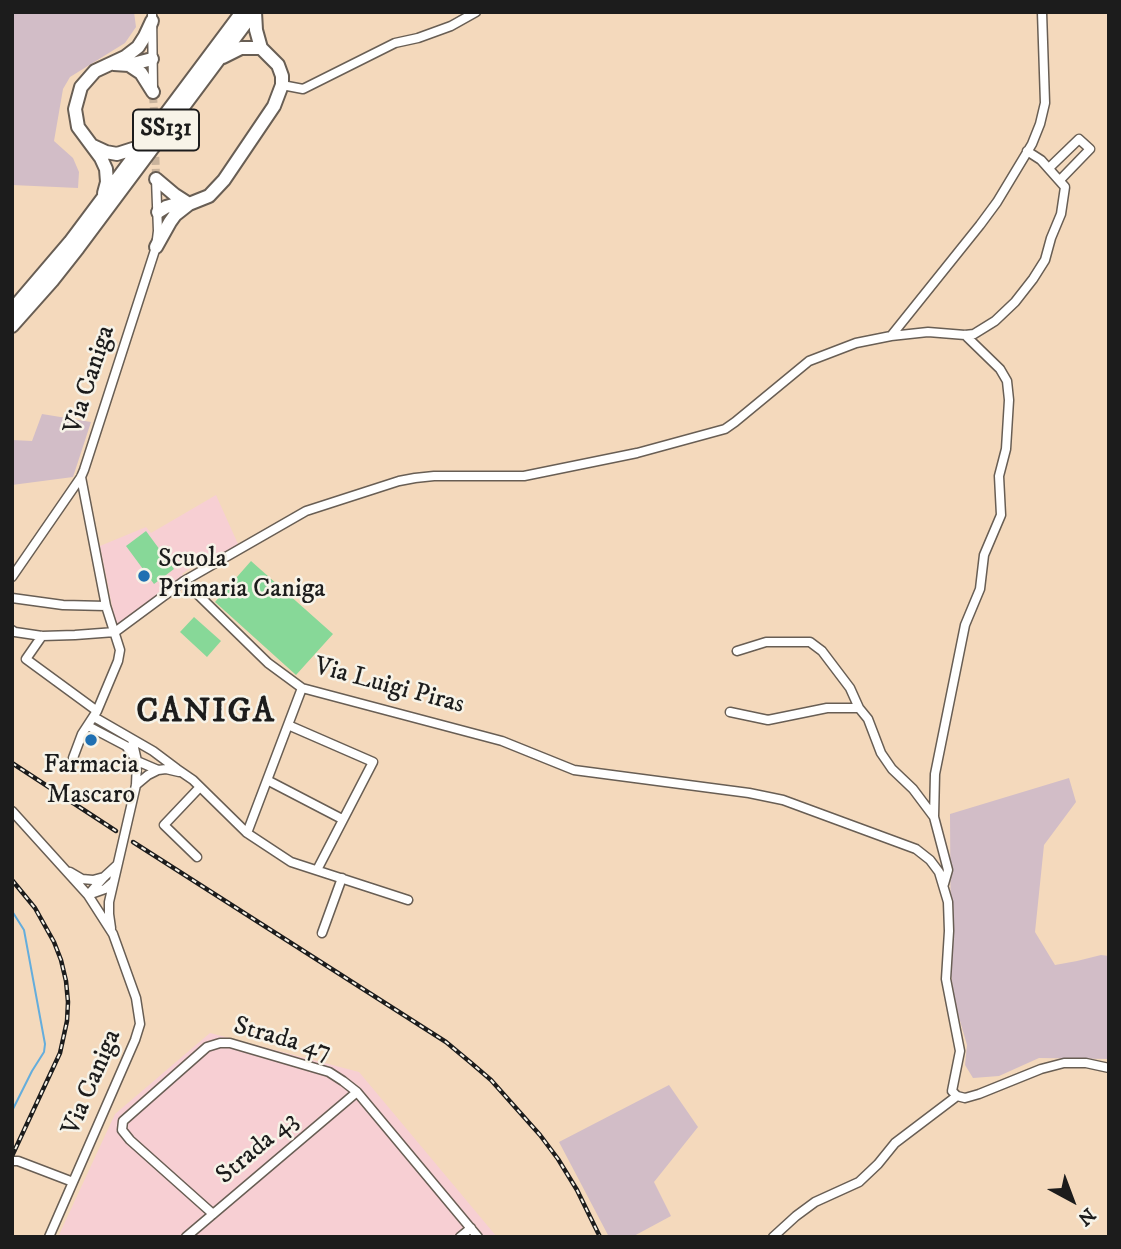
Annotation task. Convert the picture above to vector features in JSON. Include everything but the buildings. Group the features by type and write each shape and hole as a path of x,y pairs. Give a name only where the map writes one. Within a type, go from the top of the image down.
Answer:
{"highway":[{"name":"SS131","path":"12,326 52,282 102,200 242,12"},
{"name":"SS131","path":"12,310 74,245 254,12"},
{"path":"158,212 166,207 185,206 209,196 224,180 274,106 282,86 278,65 261,48 254,12"},
{"path":"127,61 138,47 152,17"},
{"path":"219,58 241,48 261,48"},
{"path":"102,200 107,182 106,169 102,158 78,127 75,109 81,88 95,71 110,64 143,55 152,59"},
{"path":"127,61 141,73 153,94"},
{"path":"91,145 117,154 142,146"},
{"path":"156,178 185,206"},
{"path":"156,247 170,222 185,206"}],"street":[{"path":"282,86 303,89 395,43 451,26 476,12"},
{"path":"891,336 997,202 1040,124 1045,103 1042,12"},
{"path":"152,17 153,94"},
{"path":"1049,168 1079,139 1090,149 1060,180"},
{"path":"12,630 42,636 115,632 184,581 306,511 415,478 524,476 637,453 725,429 809,361 856,343 928,332 974,334 995,321 1015,302 1045,260 1061,214 1065,187 1041,160 1027,151"},
{"name":"Via Caniga","path":"12,577 81,477 156,247 156,178"},
{"path":"965,335 1000,369 1007,381 1009,400 1006,449 999,476 1001,515 984,555 980,589 965,625 935,774 934,817 948,870 944,884 949,931 946,979 960,1051 952,1091 965,1098 1064,1063 1086,1063 1109,1068"},
{"path":"73,758 82,734 96,714 120,650 106,606 81,477"},
{"name":"Via Luigi Piras","path":"184,581 268,663 302,688 502,741 574,770 783,800 916,849 930,860 944,884"},
{"path":"12,598 63,605 106,606"},
{"path":"42,636 26,659 96,714 184,773 247,833 291,862 408,900"},
{"path":"737,651 766,642 810,642 822,651 850,688 892,769 913,789 934,817"},
{"path":"247,833 302,688"},
{"path":"730,712 768,720 827,708 859,708"},
{"path":"288,725 373,762 317,870"},
{"path":"89,726 126,746 137,761 158,770"},
{"path":"113,934 109,902 136,785 137,761 132,739"},
{"path":"137,761 141,757 158,755"},
{"path":"136,785 158,770 184,773"},
{"path":"267,780 342,819"},
{"path":"197,857 164,825 200,787"},
{"name":"Via Caniga","path":"12,811 88,895 113,934 136,998 140,1024 50,1237"},
{"path":"88,895 117,865"},
{"path":"62,866 82,878 93,880 104,877"},
{"path":"322,933 342,878"},
{"path":"88,895 97,893 113,882"},
{"name":"Strada 47","path":"213,1214 130,1140 122,1129 122,1121 207,1047 230,1043 329,1072 343,1081 356,1092 478,1237"},
{"name":"Strada 43","path":"186,1237 356,1092"},
{"path":"773,1237 815,1202 859,1182 895,1143 957,1096"},
{"path":"15,1161 73,1182"},
{"path":"460,1237 471,1228"}],"shaded area":[{"path":"12,12 134,12 136,27 125,43 70,77 63,89 54,141 73,158 79,172 78,188 12,185"},
{"path":"42,414 91,422 73,477 12,485 12,440 32,441"},
{"path":"216,495 238,544 203,567 196,564 182,574 184,577 116,626 100,546 146,527 151,533"},
{"path":"1069,778 1076,802 1044,845 1035,932 1055,965 1101,955 1109,956 1109,1059 1039,1058 999,1076 973,1078 965,1065 967,1045 956,1007 951,975 950,814"},
{"path":"210,1033 359,1072 497,1237 58,1237 115,1114"},
{"path":"669,1085 698,1127 654,1182 671,1216 632,1237 609,1237 559,1142"}],"green space":[{"path":"146,531 174,569 154,584 126,546"},
{"path":"251,561 333,634 296,675 215,602"},
{"path":"194,617 221,641 207,657 180,632"}],"waterway":[{"path":"12,911 24,930 45,1044 44,1052 12,1111"}],"tunnel":[{"path":"153,95 155,128"},
{"path":"155,145 156,177"}],"railway":[{"path":"12,763 116,831"},
{"path":"133,842 446,1042 470,1062 491,1080 558,1159 600,1237"},
{"path":"12,880 35,908 54,942 66,981 68,1002 60,1053 12,1156"}],"place":[{"name":"Scuola Primaria Caniga","path":"144,576"},
{"name":"Farmacia Mascaro","path":"91,740"}],"district":[{"name":"CANIGA","path":"206,714"}]}
